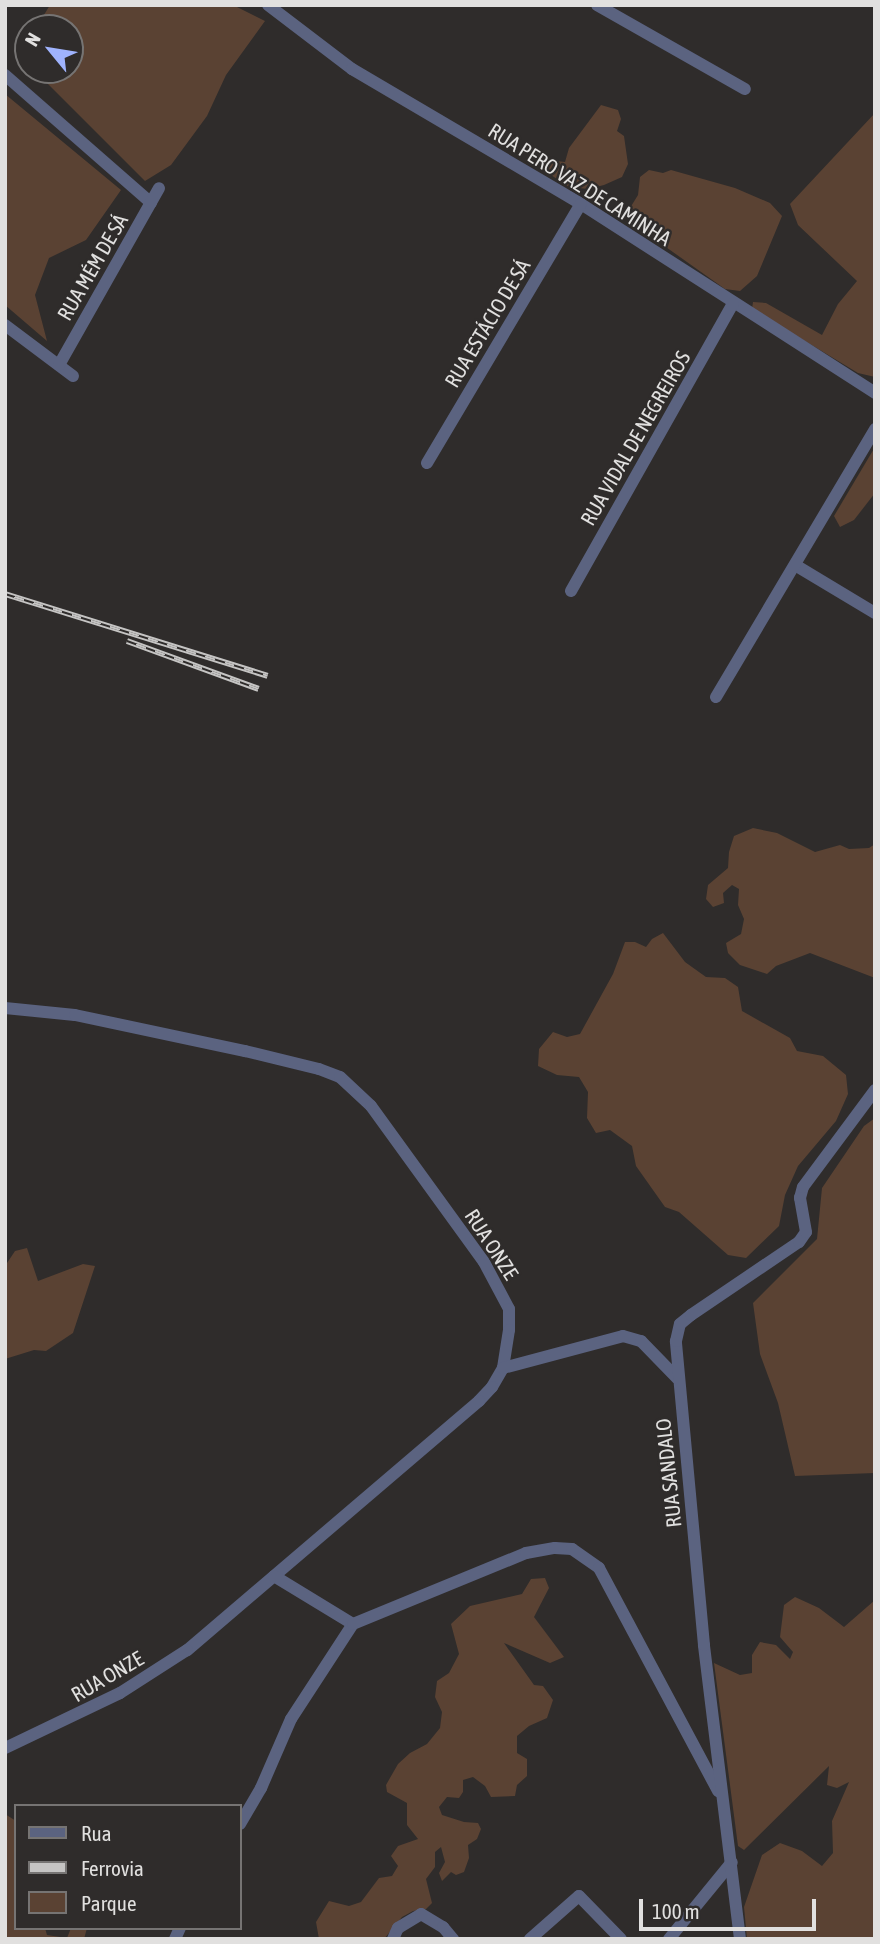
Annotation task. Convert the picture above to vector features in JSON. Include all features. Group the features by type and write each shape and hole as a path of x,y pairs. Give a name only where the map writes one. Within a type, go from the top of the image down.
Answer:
{"street":[{"name":"RUA PERO VAZ DE CAMINHA","path":"268,5 352,69 581,204 875,393"},
{"path":"597,5 745,89"},
{"path":"5,75 151,203"},
{"name":"RUA MÉM DE SÁ","path":"59,365 159,188"},
{"name":"RUA ESTÁCIO DE SÁ","path":"427,463 581,204"},
{"name":"RUA VIDAL DE NEGREIROS","path":"571,591 733,304"},
{"path":"5,325 73,376"},
{"path":"716,697 875,429"},
{"path":"795,565 875,613"},
{"name":"RUA ONZE","path":"5,1008 75,1016 245,1051 319,1069 348,1083 371,1105 500,1288 509,1310 508,1349 503,1368 492,1387 479,1401 337,1519 187,1650 120,1693 5,1748"},
{"name":"RUA SANDALO","path":"740,1939 677,1378 676,1341 680,1324 799,1242 806,1232 800,1198 803,1187 875,1090"},
{"path":"503,1368 623,1336 641,1341 677,1378"},
{"path":"242,1821 261,1788 291,1719 353,1623 526,1553 555,1548 572,1549 598,1568 723,1800"},
{"path":"274,1576 353,1623"},
{"path":"668,1939 732,1861"},
{"path":"530,1939 579,1896 621,1939"},
{"path":"393,1939 398,1928 421,1914 443,1927 453,1939"}],"green space":[{"path":"50,5 233,5 265,21 226,75 207,116 171,165 145,181 48,84 84,84 84,14 45,14"},
{"path":"5,94 121,190 86,240 49,258 35,295 47,341 5,305"},
{"path":"601,105 618,110 621,119 617,131 624,136 628,164 622,177 604,185 588,189 569,187 548,173 549,160 565,162 569,148"},
{"path":"875,113 875,377 858,373 752,309 753,302 766,303 822,335 838,304 857,281 798,225 790,204"},
{"path":"649,170 663,173 671,170 735,188 770,203 782,216 757,276 740,291 725,289 663,245 659,234 648,233 637,224 630,208 638,195 640,177"},
{"path":"875,447 875,493 854,520 840,527 834,516"},
{"path":"753,828 777,833 815,852 840,845 849,849 869,848 875,844 875,978 810,953 776,966 767,974 740,965 728,953 726,943 741,934 744,919 738,905 739,889 732,885 723,893 724,903 713,907 706,899 708,885 728,868 734,836"},
{"path":"663,933 685,962 706,977 725,978 738,987 742,1011 790,1038 797,1051 823,1056 846,1075 848,1094 836,1121 798,1166 785,1195 779,1226 746,1258 728,1255 679,1212 665,1207 636,1166 632,1146 610,1130 596,1133 587,1118 588,1092 579,1077 557,1075 538,1066 539,1049 553,1032 567,1037 580,1034 613,974 625,942 635,942 646,947 652,939"},
{"path":"875,1118 875,1473 795,1476 778,1403 760,1354 753,1303 817,1239 822,1188 864,1126"},
{"path":"27,1248 38,1281 83,1264 95,1266 73,1333 46,1351 34,1350 5,1359 5,1266 15,1251"},
{"path":"545,1578 549,1588 534,1617 564,1657 550,1663 504,1643 534,1685 543,1686 553,1700 547,1718 529,1726 517,1736 517,1753 527,1759 527,1776 517,1785 515,1796 491,1797 485,1786 473,1777 463,1780 463,1792 459,1798 447,1797 439,1807 442,1815 478,1823 481,1829 477,1839 468,1845 469,1858 464,1872 456,1875 451,1872 442,1881 439,1873 445,1862 441,1847 435,1852 435,1867 426,1879 432,1903 426,1909 413,1911 402,1917 384,1939 319,1939 316,1922 329,1901 349,1906 361,1902 379,1878 392,1876 398,1866 391,1856 398,1846 418,1839 407,1825 407,1803 387,1792 386,1785 398,1764 410,1753 427,1744 440,1728 442,1712 435,1697 437,1681 449,1673 459,1654 451,1624 470,1606 522,1594 531,1579"},
{"path":"795,1597 819,1608 844,1627 875,1600 875,1939 747,1939 744,1907 762,1855 780,1843 802,1851 822,1866 833,1853 832,1821 849,1782 837,1788 827,1785 829,1766 744,1850 738,1846 714,1663 740,1675 752,1673 752,1655 760,1642 776,1645 790,1659 793,1652 780,1637 784,1605"},
{"path":"5,1814 14,1820 14,1930 46,1930 47,1935 67,1938 70,1930 86,1930 84,1939 5,1939"}],"railway":[{"path":"5,594 268,676"},
{"path":"127,641 259,689"}]}
